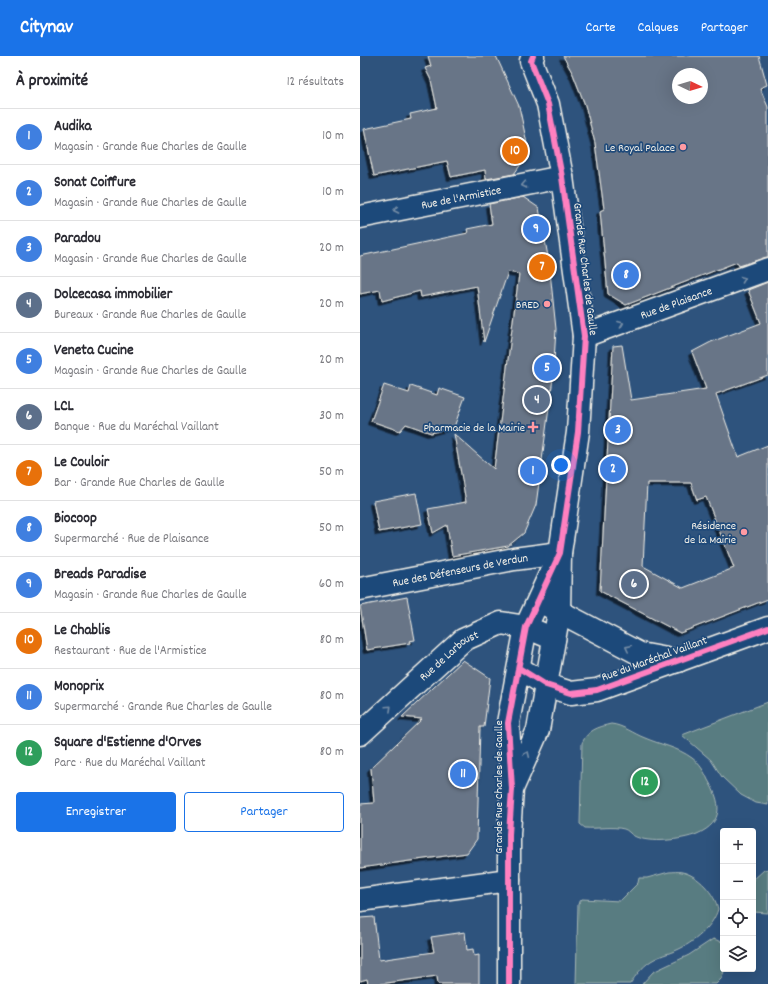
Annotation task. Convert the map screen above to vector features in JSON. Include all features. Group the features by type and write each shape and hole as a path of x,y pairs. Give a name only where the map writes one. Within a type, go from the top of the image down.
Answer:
{"street":[{"name":"Grande Rue Charles de Gaulle","path":"512,790 538,730 559,612 560,553 578,432 584,336 562,177 548,104 531,58"},
{"name":"Rue de l'Armistice","path":"360,217 562,177"},
{"name":"Rue de Plaisance","path":"584,336 768,269"},
{"name":"Grande Rue Charles de Gaulle","path":"509,984 509,834 512,790 508,723 526,627 537,599 560,553"},
{"name":"Rue des Défenseurs de Verdun","path":"360,589 514,559 560,553"},
{"name":"Rue du Maréchal Vaillant","path":"537,599 640,654 679,661"},
{"name":"Rue de Larboust","path":"360,734 463,640 501,623 526,627 554,639"},
{"name":"Rue du Maréchal Vaillant","path":"546,685 571,693 597,690 768,628"},
{"path":"519,668 546,685"},
{"path":"360,900 509,880"}],"green space":[{"path":"768,702 768,805 756,803 741,795 722,777 711,760 682,735"},
{"path":"611,724 620,726 641,736 681,751 692,758 703,771 716,796 718,811 712,824 706,829 691,836 666,840 648,840 634,836 624,829 585,828 580,824 582,743 590,732 602,726"},
{"path":"768,869 768,913 756,912 756,877 764,870"},
{"path":"669,872 688,874 700,881 710,891 718,909 712,922 696,939 683,947 648,963 639,971 630,984 576,984 578,904 582,899 620,901 638,883 639,878 647,878"},
{"path":"713,939 720,941 720,972 724,972 721,979 716,984 642,984 653,972 689,955"}],"building":[{"path":"428,56 496,56 519,106 529,153 514,174 486,179 485,170 451,177 447,161 374,176 364,129 411,119 410,114 437,108 431,80 425,68 431,66"},
{"path":"563,56 759,56 767,85 760,88 768,107 768,257 739,266 737,262 626,305 608,294 600,211 604,209 595,143 585,105 573,74"},
{"path":"523,197 539,208 549,262 556,329 553,378 536,505 524,533 508,546 452,556 447,525 433,533 428,509 466,502 454,434 494,469 519,274 508,272 484,342 477,286 421,297 420,291 382,301 380,290 360,294 360,256 468,233 467,229 492,224 489,204"},
{"path":"768,282 768,375 716,394 738,457 768,445 768,599 680,633 600,591 613,346 622,345 631,400 706,389 692,352 711,342 761,323 748,290","holes":["647,483 691,483 697,500 706,497 734,568 683,588 643,566"]},
{"path":"384,385 409,393 411,386 437,395 439,388 465,397 454,427 431,433 406,424 400,431 371,421"},
{"path":"416,493 422,524 379,532 373,501"},
{"path":"407,597 415,640 409,641 410,643 367,650 360,606"},
{"path":"463,660 490,678 484,727 480,727 477,839 467,853 360,868 360,804 374,803 371,768 422,719 402,717"},
{"path":"374,917 379,960 434,952 431,937 465,932 467,950 473,949 474,956 479,955 479,984 438,984 437,976 380,984 368,984 367,979 360,981 360,918"}],"cycle path":[{"path":"509,984 509,834 512,789 508,723 526,627 560,553 578,432 584,336 562,177 548,104 531,61 533,56"},
{"path":"519,668 546,685 571,693 597,690 768,628"}],"place":[{"name":"Le Royal Palace","path":"683,147"},
{"name":"Le Chablis","path":"515,151"},
{"name":"Breads Paradise","path":"536,229"},
{"name":"Le Couloir","path":"542,267"},
{"name":"Biocoop","path":"626,275"},
{"name":"BRED","path":"547,304"},
{"name":"Veneta Cucine","path":"547,368"},
{"name":"Dolcecasa immobilier","path":"537,400"},
{"name":"Pharmacie de la Mairie","path":"533,427"},
{"name":"Paradou","path":"618,430"},
{"name":"Sonat Coiffure","path":"613,469"},
{"name":"Audika","path":"533,471"},
{"name":"Résidence de la Mairie","path":"744,532"},
{"name":"LCL","path":"634,584"},
{"name":"Monoprix","path":"463,774"},
{"name":"Square d'Estienne d'Orves","path":"645,782"}]}
